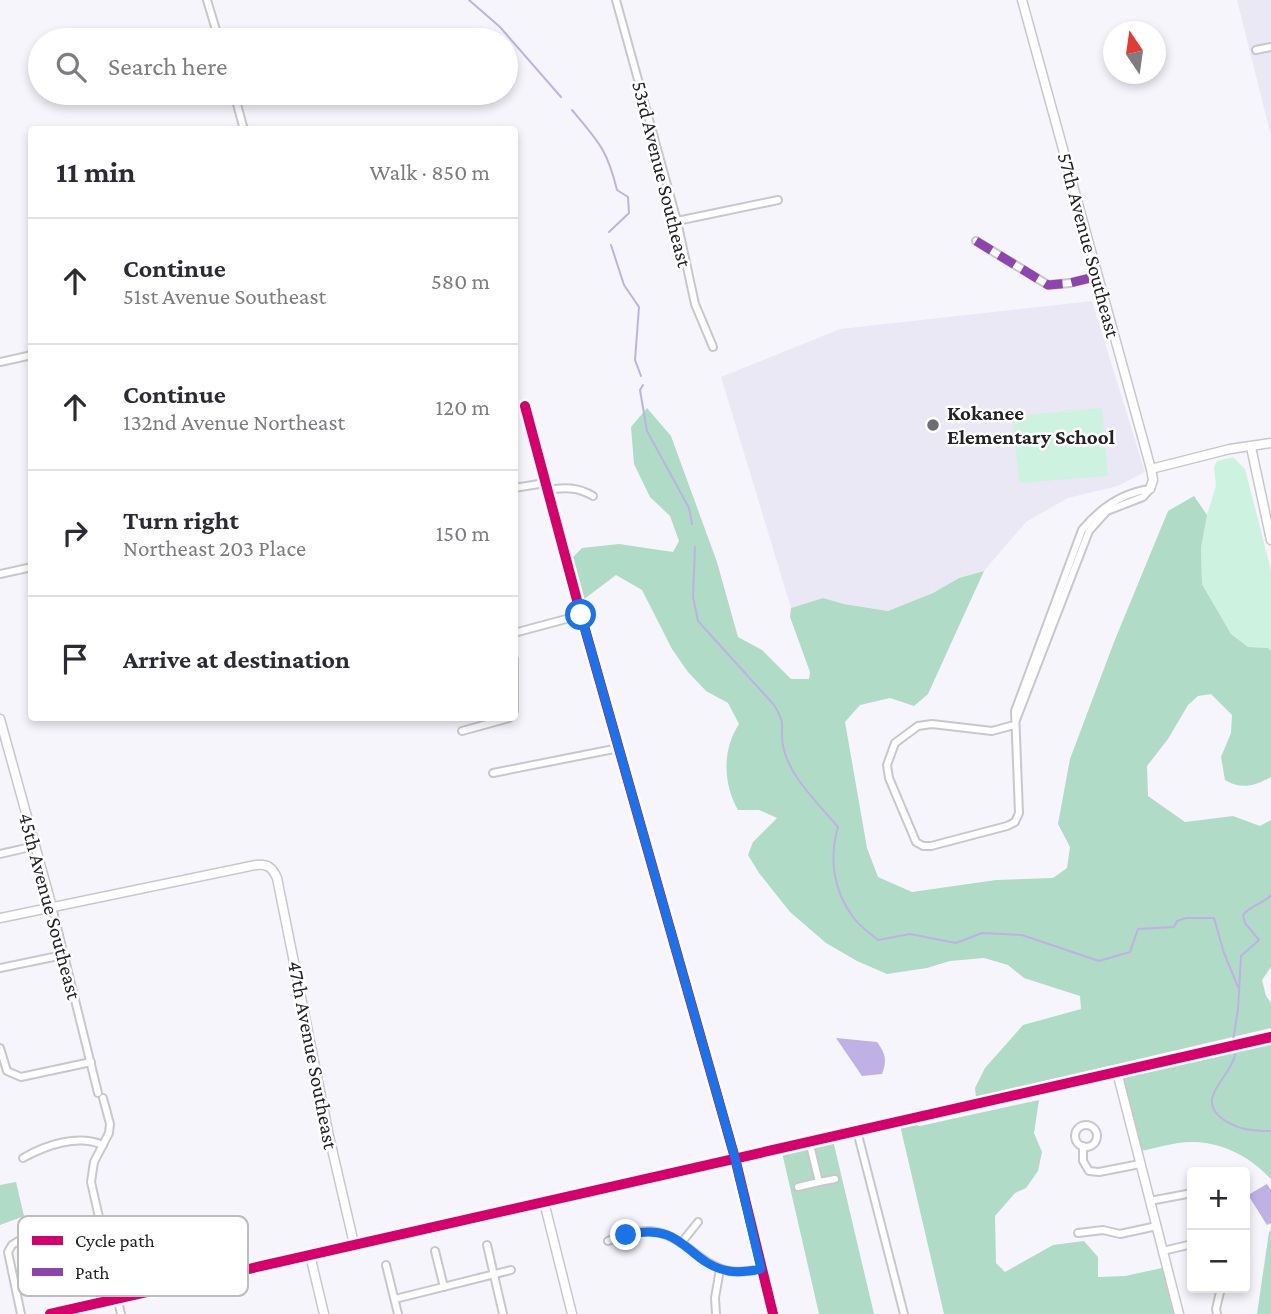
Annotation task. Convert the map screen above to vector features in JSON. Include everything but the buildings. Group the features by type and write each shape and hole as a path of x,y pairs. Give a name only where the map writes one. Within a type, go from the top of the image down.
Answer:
{"street":[{"path":"207,0 215,28"},
{"name":"53rd Avenue Southeast","path":"616,0 677,221 695,304 713,347"},
{"name":"57th Avenue Southeast","path":"1014,725 992,731 932,724 918,726 895,743 887,765 889,778 916,842 931,846 1015,822 1019,813 1019,795 1015,711 1039,654 1082,530 1097,512 1118,499 1150,489 1153,480 1022,0"},
{"path":"1256,50 1271,47"},
{"path":"237,105 243,126"},
{"path":"677,221 779,200"},
{"path":"976,241 1048,285 1070,284 1098,276"},
{"path":"0,362 28,356"},
{"path":"525,406 581,615 735,1158 774,1314"},
{"path":"1151,469 1230,449 1271,443"},
{"path":"1251,447 1271,540"},
{"path":"518,488 582,489 593,496"},
{"path":"0,574 28,568"},
{"path":"518,632 581,615"},
{"name":"45th Avenue Southeast","path":"0,719 110,1125 108,1135 94,1162 91,1182 98,1216"},
{"path":"462,731 500,721"},
{"path":"493,773 620,748"},
{"path":"0,854 35,846"},
{"name":"47th Avenue Southeast","path":"52,907 256,865 270,867 277,878 329,1136 354,1244"},
{"path":"0,918 52,907"},
{"path":"0,968 63,955"},
{"path":"248,1269 1271,1037"},
{"path":"0,1048 4,1065 12,1074 21,1077 91,1062"},
{"path":"1117,1072 1179,1314"},
{"path":"857,1131 904,1314"},
{"path":"23,1158 38,1149 77,1140 90,1139 103,1145"},
{"path":"809,1141 819,1182"},
{"path":"1083,1146 1083,1161 1089,1171 1099,1172 1140,1164"},
{"path":"798,1187 835,1179"},
{"path":"1150,1201 1187,1194"},
{"path":"544,1202 570,1313"},
{"path":"682,1242 698,1222"},
{"path":"1078,1233 1103,1230 1120,1234 1157,1226"},
{"path":"608,1241 650,1231 668,1234 720,1269 745,1272 761,1269"},
{"path":"18,1241 12,1244 8,1252 21,1314"},
{"path":"487,1245 503,1314"},
{"path":"1163,1251 1187,1245"},
{"path":"435,1251 444,1287"},
{"path":"310,1255 324,1314"},
{"path":"386,1265 398,1314"},
{"path":"716,1314 715,1298 720,1269"},
{"path":"395,1299 511,1270"},
{"path":"1217,1314 1220,1293"},
{"name":"45th Avenue Southeast","path":"117,1296 121,1314"},
{"path":"50,1314 131,1296"}],"shaded area":[{"path":"1237,0 1271,0 1271,136"},
{"name":"Kokanee Elementary School","path":"1092,301 1145,472 1118,486 1068,498 1026,522 984,571 959,578 933,593 888,611 823,598 791,608 721,377 840,329"},
{"path":"836,1038 877,1042 885,1058 882,1074 862,1076"},
{"path":"1267,1184 1271,1190 1271,1223 1267,1225 1250,1194"}],"green space":[{"path":"647,408 671,436 717,562 738,637 762,650 791,679 809,679 810,672 790,617 791,608 823,598 888,611 933,593 959,578 984,571 928,694 914,706 890,698 860,705 845,722 867,848 878,877 912,892 996,880 1053,878 1067,868 1070,847 1058,824 1070,759 1168,511 1194,496 1207,515 1201,548 1202,584 1231,634 1248,647 1268,648 1271,651 1271,777 1248,786 1225,780 1221,757 1231,733 1232,715 1211,694 1198,696 1188,705 1168,739 1147,766 1148,796 1185,822 1233,816 1260,826 1271,820 1271,967 1262,980 1266,996 1271,1003 1271,1028 976,1097 975,1088 985,1068 1023,1025 1081,1009 1080,996 1024,978 1008,965 984,958 950,961 927,968 887,974 826,943 790,912 748,855 753,842 777,818 759,810 738,810 733,800 726,767 733,734 739,724 728,703 706,691 688,672 672,649 642,590 616,575 579,603 567,563 582,548 619,544 673,552 679,541 670,516 650,497 634,464 631,427"},
{"path":"1102,408 1108,476 1021,483 1019,481 1012,416"},
{"path":"1233,457 1245,469 1271,570 1271,651 1268,648 1248,647 1231,634 1202,584 1201,548 1216,486 1214,467 1217,461"},
{"path":"1271,1042 1271,1179 1246,1158 1216,1145 1187,1142 1140,1151 1122,1077"},
{"path":"1039,1100 1034,1133 1042,1152 1038,1171 1026,1188 1015,1193 995,1216 996,1263 1005,1272 1053,1245 1084,1241 1098,1257 1098,1277 1125,1276 1162,1268 1174,1314 944,1314 899,1121 920,1126"},
{"path":"832,1136 874,1314 819,1314 781,1148"},
{"path":"16,1182 24,1216 18,1216 0,1225 0,1185"},
{"path":"1271,1230 1271,1314 1257,1314 1269,1232"}],"waterway":[{"path":"469,0 501,28"},
{"path":"518,48 561,97"},
{"path":"572,110 600,146 617,190 628,197 629,213 609,232"},
{"path":"611,245 624,285 639,307 635,360 641,376"},
{"path":"643,385 640,390 647,431 689,508 692,524"},
{"path":"695,547 693,597 698,621 774,705 782,723 783,746 791,768 838,827 834,862 841,896 855,920 878,940 910,934 956,943 982,933 1022,935 1099,961 1130,952 1138,929 1174,927 1177,921 1186,918 1214,918 1238,987"},
{"path":"1233,1041 1241,956 1259,940 1245,923 1243,915 1271,895"},
{"path":"1235,1055 1213,1097 1215,1112 1241,1128 1271,1131"}],"marked path":[{"path":"976,241 1048,285 1098,276"}],"cycle path":[{"path":"525,406 581,615 735,1158 773,1314"},
{"path":"248,1269 1271,1037"},
{"path":"50,1314 129,1296"}],"place":[{"name":"Kokanee Elementary School","path":"933,425"}],"route":[{"path":"581,615 735,1158 761,1269 745,1272 720,1269 668,1234 639,1231 626,1235"}]}
